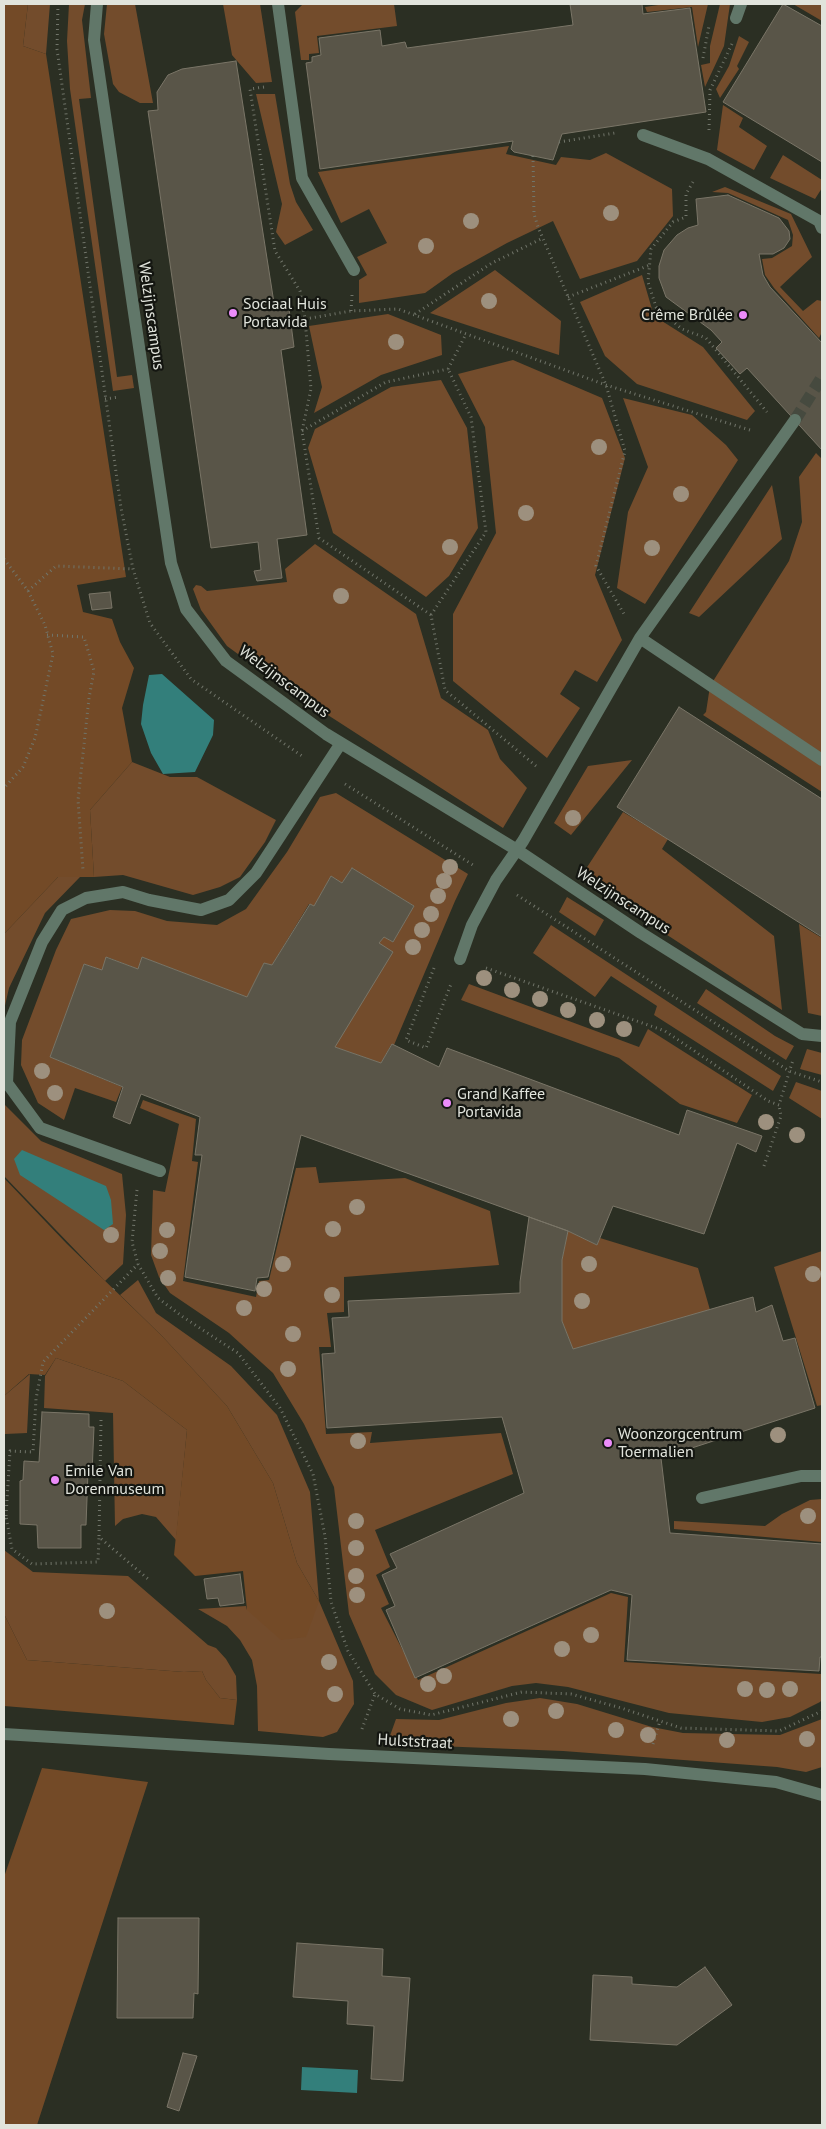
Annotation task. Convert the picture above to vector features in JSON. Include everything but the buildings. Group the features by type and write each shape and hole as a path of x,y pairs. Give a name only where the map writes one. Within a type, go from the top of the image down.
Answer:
{"street":[{"name":"Welzijnscampus","path":"98,4 94,40 171,563 186,609 226,661 326,734 517,850 641,933 802,1034 822,1036"},
{"path":"278,4 302,178 354,270"},
{"path":"736,18 741,4"},
{"path":"643,135 708,159 819,221 822,228"},
{"path":"460,959 472,925 496,880 517,850 640,638 795,420"},
{"path":"640,638 822,760"},
{"path":"160,1171 40,1128 7,1084 10,1022 42,942 62,910 86,898 123,892 149,900 201,910 229,900 256,874 341,743"},
{"path":"702,1498 801,1476 822,1476"},
{"name":"Hulststraat","path":"4,1734 352,1755 645,1768 776,1782 822,1795"}],"path":[{"path":"58,4 57,48 121,508"},
{"path":"736,18 732,43 710,90 708,159 686,194 686,217 673,222 651,250 648,282 656,307 682,329 706,338 783,437"},
{"path":"703,58 710,22"},
{"path":"267,86 250,89 275,251 300,291 305,319 311,389 302,431 319,538 431,615"},
{"path":"559,142 618,133 643,135"},
{"path":"533,156 534,214 606,385 625,451 596,566 631,627 640,638"},
{"path":"414,314 492,263 543,238"},
{"path":"568,297 650,265"},
{"path":"305,319 350,312 398,309 606,385 783,437"},
{"path":"448,369 466,334"},
{"path":"302,431 386,382 448,369"},
{"path":"448,369 470,417 486,532 431,615 445,690 556,782"},
{"path":"4,559 28,591 45,625 53,654 35,738 23,767 4,788"},
{"path":"28,591 56,566 133,569"},
{"path":"47,635 84,637 94,671 89,698 78,800 86,898"},
{"path":"496,880 789,1071 822,1082"},
{"path":"460,959 665,1031 768,1101 779,1105"},
{"path":"435,965 406,1040 426,1048 453,980"},
{"path":"764,1166 781,1116 779,1105 794,1056"},
{"path":"140,1164 132,1242 138,1264 158,1298 238,1353 280,1408 313,1474 325,1536 330,1602 348,1651 375,1694 400,1709 431,1714 522,1692 571,1694 681,1728 691,1729 779,1731 822,1711"},
{"path":"101,1420 98,1562 32,1564 12,1550 5,1517 10,1451 33,1452 36,1399 43,1362 138,1264"},
{"path":"99,1537 148,1580"},
{"path":"352,1755 375,1694"}],"shaded area":[{"path":"4,4 28,4 23,46 46,54 126,577 77,585 83,612 112,619 120,642 134,668 122,708 132,762 90,810 94,877 58,877 4,934"},
{"path":"28,4 50,4 46,54 23,46"},
{"path":"69,4 85,4 82,20 91,98 79,99 117,377 132,375 134,388 113,391 70,89 67,41"},
{"path":"107,4 135,4 153,103 140,103 119,92 113,84 104,34"},
{"path":"223,4 260,4 272,82 256,83 232,55"},
{"path":"303,4 394,4 397,26 317,36 319,53 309,54 309,60 301,60 295,12"},
{"path":"665,4 708,4 698,47 692,7 647,12 645,7"},
{"path":"720,4 730,4 724,46 705,87 701,65 710,63 710,46"},
{"path":"793,4 822,4 822,21"},
{"path":"739,36 749,42 737,66 739,69 720,98 716,89 729,66"},
{"path":"256,94 275,94 290,184 296,202 313,230 285,245 276,232 282,204"},
{"path":"723,105 743,118 739,127 767,146 754,170 717,150"},
{"path":"509,146 506,154 556,165 561,157 590,160 606,153 672,189 673,216 637,261 580,279 553,221 507,243 453,273 425,293 359,303 359,280 367,275 357,257 387,243 369,209 341,223 318,172"},
{"path":"783,155 822,180 822,188 815,199 770,178"},
{"path":"725,187 791,214 812,257 780,287 803,311 817,300 822,301 822,332 819,338 774,288 765,275 762,259 772,258 792,246 793,235 788,220 728,193 712,192"},
{"path":"495,270 561,321 559,355 430,313"},
{"path":"642,275 654,316 703,347 755,411 747,420 637,384 605,356 580,302"},
{"path":"388,314 441,335 442,355 381,375 314,413 322,387 309,326"},
{"path":"513,360 602,398 625,458 595,575 622,640 597,682 575,670 560,694 580,708 547,758 453,681 453,614 496,533 485,427 458,374"},
{"path":"441,380 467,428 478,528 449,576 426,597 333,533 308,448 315,429 391,387"},
{"path":"623,398 692,415 726,445 738,460 645,604 617,588 628,512 648,467"},
{"path":"816,453 822,459 822,792 703,715 706,712 710,686 789,561 802,522 799,477"},
{"path":"772,485 782,539 699,617 689,613"},
{"path":"315,544 416,614 441,698 488,730 500,759 527,788 503,828 272,679 227,646 201,610 193,589 196,585 201,586 207,591 287,582 285,569"},
{"path":"632,760 571,835 554,823 588,766"},
{"path":"132,762 170,777 197,777 276,820 265,842 240,877 220,887 193,895 123,875 94,877 90,810"},
{"path":"336,793 468,874 394,1045 391,1045 381,1063 335,1047 379,943 384,937 393,942 414,906 352,868 342,883 331,876 314,906 309,904 272,965 264,963 247,997 142,957 138,969 107,957 102,970 84,964 50,1057 122,1087 116,1102 75,1088 64,1120 38,1103 21,1065 22,1040 56,950 71,919 110,910 135,911 167,921 217,925 246,909 287,852 320,797"},
{"path":"623,812 668,839 662,849 774,936 782,1010 580,878"},
{"path":"58,877 80,877 45,913 9,988 4,1010 4,934"},
{"path":"567,897 604,920 595,936 559,912"},
{"path":"799,924 822,938 822,1016 808,1013"},
{"path":"551,925 781,1076 773,1091 654,1015 657,1006 611,976 595,997 533,953"},
{"path":"469,984 639,1047 648,1029 752,1095 737,1123 680,1104 619,1058 461,1000"},
{"path":"706,989 775,1036 794,1046 786,1060 697,1003"},
{"path":"807,1049 822,1053 822,1075 800,1069"},
{"path":"796,1082 822,1091 822,1119 789,1098"},
{"path":"143,1100 196,1119 192,1161 198,1162 183,1281 256,1297 259,1281 269,1280 296,1168 316,1167 319,1183 405,1178 490,1211 499,1265 344,1277 344,1312 327,1313 331,1347 319,1347 326,1434 372,1432 370,1443 501,1433 513,1474 375,1530 390,1567 376,1575 389,1604 381,1608 418,1680 611,1593 628,1597 624,1662 821,1674 822,1659 822,1700 790,1717 762,1722 669,1713 568,1687 536,1683 512,1686 432,1710 396,1695 375,1674 349,1614 334,1487 304,1424 273,1373 229,1333 170,1293 159,1277 151,1255 153,1190 165,1192 179,1124 140,1108"},
{"path":"4,1104 41,1141 122,1174 126,1215 123,1264 105,1281 4,1176"},
{"path":"4,1178 67,1244 162,1336 227,1406 273,1483 297,1563 319,1601 306,1637 281,1640 247,1610 243,1571 195,1576 174,1555 187,1430 123,1381 56,1358 45,1375 29,1374 4,1396"},
{"path":"568,1231 597,1245 600,1238 698,1268 710,1310 573,1349 562,1321 562,1260"},
{"path":"822,1251 822,1405 817,1406 774,1267"},
{"path":"138,1280 156,1313 231,1366 277,1415 310,1492 319,1601 297,1563 273,1483 227,1406 162,1336 120,1295"},
{"path":"56,1358 123,1381 187,1430 176,1540 156,1517 142,1514 123,1519 115,1526 113,1413 44,1408 45,1376"},
{"path":"30,1374 27,1433 5,1434 4,1441 4,1396"},
{"path":"822,1499 822,1542 674,1529 674,1521 765,1526 782,1514 810,1500"},
{"path":"4,1550 33,1572 128,1576 208,1645 216,1648 226,1659 236,1676 237,1700 220,1698 206,1680 202,1671 184,1672 27,1660 4,1614"},
{"path":"319,1601 353,1681 354,1704 337,1732 323,1737 258,1731 257,1686 252,1660 240,1640 227,1626 198,1609 246,1606 247,1610"},
{"path":"4,1614 27,1660 184,1672 202,1671 206,1680 220,1698 237,1700 234,1725 4,1706"},
{"path":"540,1698 577,1704 652,1727 683,1733 780,1735 822,1719 822,1767 806,1772 777,1767 563,1751 387,1744 396,1719 439,1720 506,1703"},
{"path":"42,1768 148,1782 37,2125 4,2125 4,1877"}],"water":[{"path":"162,674 214,720 213,735 195,772 163,774 151,753 141,724 149,675"},
{"path":"22,1150 106,1186 111,1200 113,1224 104,1230 20,1175 14,1159"},
{"path":"302,2067 358,2070 357,2093 301,2090"}],"tunnel":[{"path":"795,420 822,377"}],"place":[{"name":"Sociaal Huis Portavida","path":"233,313"},
{"name":"Crême Brûlée","path":"743,315"},
{"name":"Grand Kaffee Portavida","path":"447,1103"},
{"name":"Woonzorgcentrum Toermalien","path":"608,1443"},
{"name":"Emile Van Dorenmuseum","path":"55,1480"}]}
